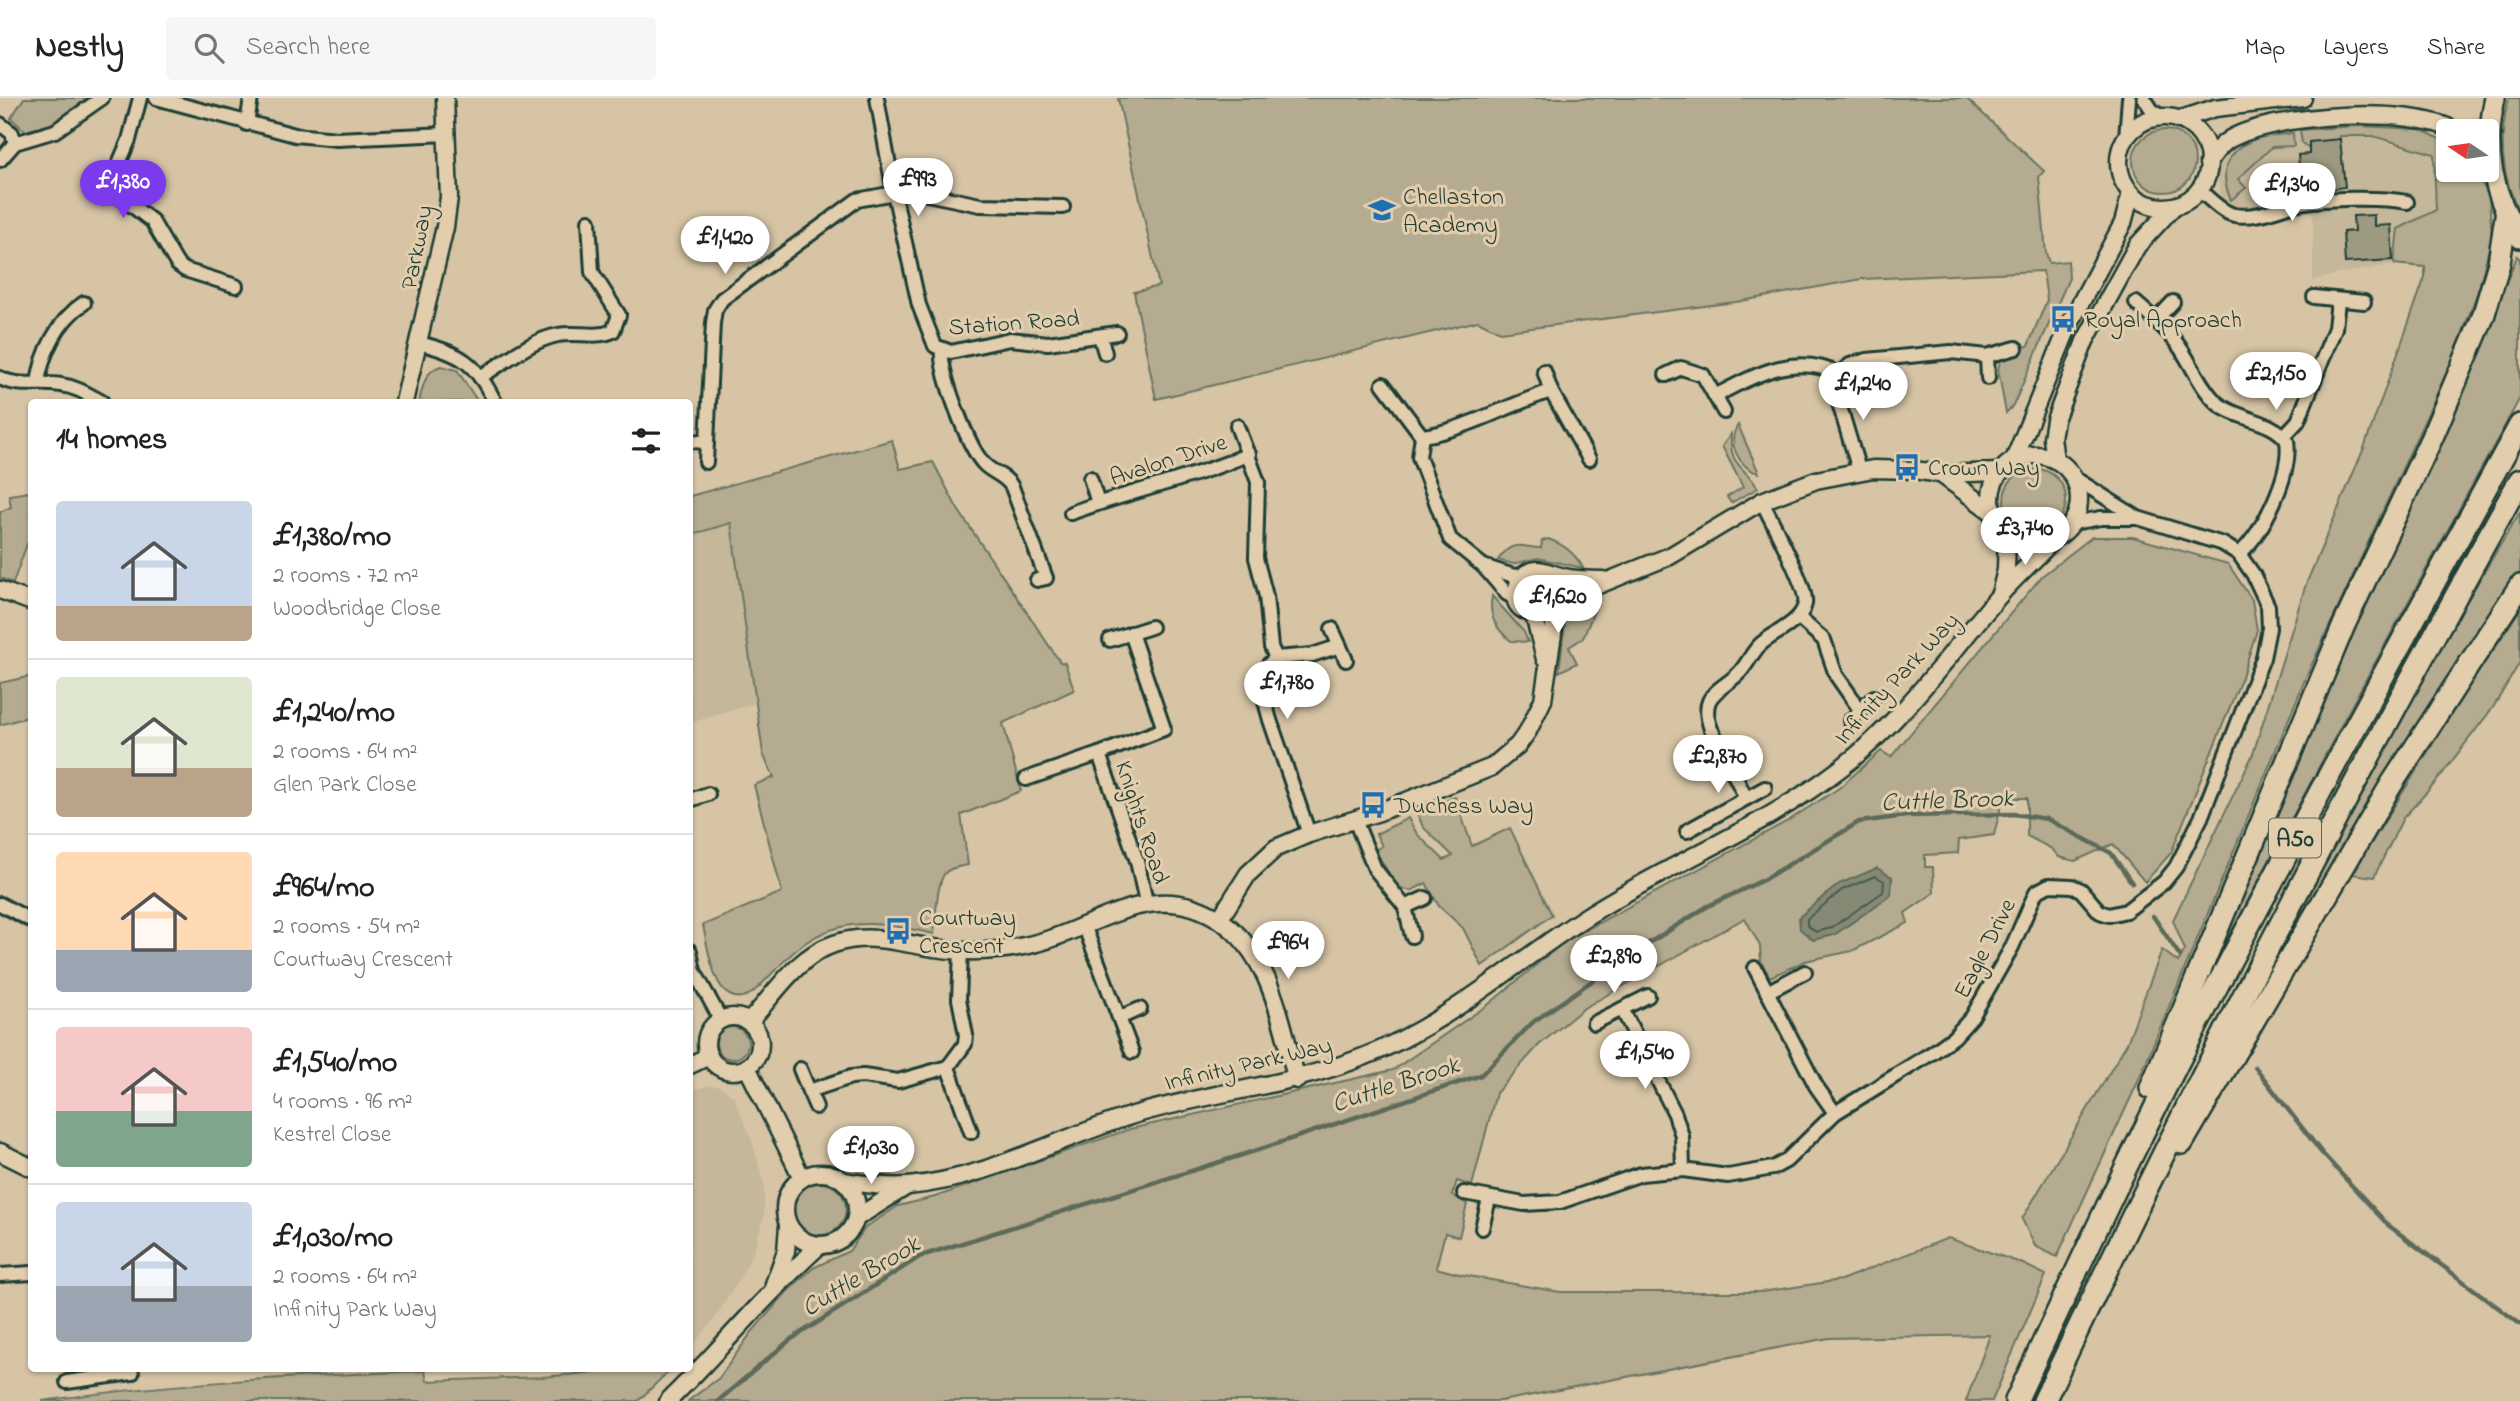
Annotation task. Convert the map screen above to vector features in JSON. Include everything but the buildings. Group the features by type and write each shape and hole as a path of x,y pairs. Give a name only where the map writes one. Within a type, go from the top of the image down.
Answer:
{"highway":[{"path":"2100,1221 2149,1092 2344,625 2433,436 2483,317 2499,263 2506,216"},
{"name":"A50","path":"2016,1401 2100,1221 2193,1034 2298,833 2520,425"},
{"name":"A50","path":"2044,1401 2111,1258 2284,913 2520,480"},
{"path":"2111,1258 2169,1167 2391,785 2520,586"}],"main road":[{"path":"2491,119 2495,98"},
{"path":"2494,182 2506,216 2520,238"}],"street":[{"path":"0,160 15,143 55,131 102,98"},
{"path":"139,98 129,141 117,168 115,188 122,198 152,221 177,264 185,270 236,286"},
{"path":"156,98 295,135 337,139 448,134"},
{"path":"247,124 251,98"},
{"name":"Parkway","path":"405,399 445,227 449,197 445,98"},
{"name":"Station Road","path":"877,98 919,304 934,346 951,352 1010,339 1048,343 1118,333"},
{"path":"2126,139 2129,98"},
{"path":"2144,98 2161,117"},
{"path":"2178,120 2215,108 2303,98"},
{"path":"2208,163 2217,150 2240,134 2307,119 2350,116 2436,123"},
{"path":"2055,460 2052,438 2054,420 2085,341 2137,246 2174,206 2188,200 2199,190 2206,177 2208,153 2200,136 2178,120 2161,117 2144,121 2126,139 2120,152 2119,167 2123,181 2132,193 2151,205 2174,206"},
{"path":"0,124 12,133 15,143"},
{"path":"706,462 715,310 722,299 857,200 894,190 980,205 1063,207"},
{"path":"2199,190 2222,209 2242,216 2273,212 2302,203 2385,198 2407,202"},
{"path":"2014,460 2065,334 2123,223 2132,193"},
{"path":"480,377 529,347 558,335 594,335 612,331 619,315 592,272 589,221"},
{"path":"2314,297 2364,302"},
{"path":"2284,436 2298,421 2335,328 2338,300"},
{"path":"2156,320 2173,302"},
{"path":"38,383 45,351 73,310 84,303"},
{"path":"2136,303 2156,320 2181,348 2204,388 2218,404 2284,436"},
{"name":"Station Road","path":"1100,335 1105,353"},
{"path":"419,343 460,355 480,377 493,399"},
{"path":"1858,470 1838,400 1839,374 1850,365 1867,360 1959,352 1987,356 2016,348"},
{"path":"943,350 941,359 944,378 976,452 984,466 1004,476 1012,486 1046,578 1037,580"},
{"path":"1987,356 1988,378"},
{"path":"1715,396 1778,366 1824,367 1839,374"},
{"path":"1666,375 1681,368 1703,375 1724,412"},
{"path":"1544,371 1551,391 1588,460"},
{"path":"0,378 19,384 38,383 76,388 96,399"},
{"path":"1383,384 1422,436 1419,457 1443,524 1458,548 1483,566 1504,591 1517,599 1523,609 1534,615 1548,613 1559,604 1609,580 1670,556 1762,501 1816,480 1858,470 1899,469 1941,474 1999,472"},
{"path":"1422,436 1442,434 1515,402 1551,391"},
{"name":"Avalon Drive","path":"1237,426 1249,454 1259,495 1255,532 1256,558 1266,596 1271,647 1276,658"},
{"path":"2137,518 2073,477 2055,460 2032,455 2014,460 1999,472 1992,490 1992,512 1997,524 2007,533 2026,542 2052,541 2073,523 2101,518 2137,518 2223,544 2239,554 2252,543 2261,528 2286,466 2288,453 2284,436"},
{"path":"693,441 707,442"},
{"name":"Avalon Drive","path":"1071,513 1194,476 1249,454"},
{"path":"1941,474 1992,512"},
{"path":"2073,477 2079,492 2079,505 2073,523"},
{"name":"Avalon Drive","path":"1090,478 1098,503"},
{"path":"1746,797 1711,729 1707,718 1709,702 1721,685 1740,672 1761,644 1798,617 1805,604 1802,585 1762,501"},
{"name":"Infinity Park Way","path":"1999,596 2006,570 2007,533"},
{"name":"Infinity Park Way","path":"844,1181 907,1186 981,1170 1102,1125 1168,1105 1297,1080 1352,1062 1408,1037 1462,1006 1604,905 1759,821 1842,768 1898,716 1999,596 2052,541"},
{"name":"Eagle Drive","path":"1464,1193 1524,1204 1560,1202 1641,1174 1684,1170 1728,1176 1773,1168 1786,1161 1835,1113 1954,1037 1972,1017 2012,947 2036,892 2049,886 2072,886 2081,890 2100,912 2109,915 2119,914 2154,892 2176,867 2201,818 2263,658 2269,628 2263,591 2239,554"},
{"path":"1483,566 1514,576 1538,569 1585,580 1609,580"},
{"path":"1219,920 1248,874 1276,848 1492,766 1503,758 1528,731 1543,700 1562,587 1553,574"},
{"path":"1517,599 1518,585 1524,575"},
{"path":"0,590 28,600"},
{"path":"1534,615 1547,664"},
{"path":"1798,617 1824,640 1836,675 1861,711"},
{"path":"1110,640 1151,627"},
{"path":"1332,629 1346,660"},
{"name":"Knights Road","path":"1027,779 1164,729 1131,633"},
{"path":"1309,834 1261,687 1265,670 1276,658 1312,655 1340,646"},
{"path":"1850,721 1874,697"},
{"name":"Knights Road","path":"1099,754 1137,861 1146,902"},
{"path":"1687,831 1765,788"},
{"path":"693,799 708,794"},
{"path":"1354,820 1375,869 1405,907 1412,936"},
{"path":"1405,907 1425,898"},
{"path":"749,1022 798,967 832,944 866,938 985,952 1053,938 1146,902 1192,908 1219,920 1243,940 1256,957 1268,981 1297,1080"},
{"path":"0,904 28,919"},
{"path":"1084,925 1132,1052"},
{"path":"809,1091 851,1077 898,1081 948,1067 965,1044 966,1035 959,999 961,951"},
{"path":"693,966 721,1020"},
{"path":"1755,968 1816,1086 1835,1113"},
{"path":"1767,992 1805,972"},
{"path":"1594,1023 1648,996"},
{"path":"1121,1017 1140,1009"},
{"path":"1622,1009 1675,1114 1683,1143 1684,1170"},
{"path":"736,1017 749,1022 755,1029 760,1045 753,1061 747,1067 729,1071 714,1063 709,1056 706,1039 714,1024 721,1020 736,1017"},
{"path":"693,1064 709,1056"},
{"path":"747,1067 802,1178"},
{"path":"948,1067 971,1132"},
{"path":"800,1069 816,1107"},
{"path":"0,1152 28,1166"},
{"path":"668,1401 730,1339 772,1290 820,1245 841,1238 850,1230 856,1218 856,1197 844,1181 823,1173 813,1173 792,1186 785,1198 784,1209 788,1226 786,1251 772,1290"},
{"name":"Infinity Park Way","path":"856,1218 907,1186"},
{"path":"1482,1228 1489,1199"},
{"path":"788,1226 801,1240 820,1245"},
{"path":"0,1275 28,1273"},
{"path":"67,1382 109,1372"},
{"path":"122,1372 132,1373"}],"shaded area":[{"path":"24,98 90,98 51,124 25,131 11,118"},
{"path":"1118,98 1966,98 2044,171 2039,177 2046,253 2049,263 2068,261 2069,278 2013,406 2006,413 1998,369 2002,356 2028,346 2047,300 2043,271 1862,279 1736,302 1500,332 1478,321 1156,399 1134,292 1159,286"},
{"path":"2509,98 2520,98 2520,213 2509,186 2503,157 2503,127"},
{"path":"2346,122 2386,142 2435,154 2436,210 2398,229 2396,264 2313,281 2313,212 2224,221 2217,173 2222,158 2245,139 2275,128"},
{"path":"2358,126 2420,129 2436,137 2436,182 2481,182 2489,197 2492,236 2479,288 2453,359 2307,675 2136,1086 2057,1257 2035,1246 2022,1219 2127,1043 2162,950 2178,962 2185,950 2173,920 2253,754 2306,584 2364,448 2425,277 2425,267 2394,264 2398,229 2436,210 2434,154 2373,136 2340,136 2340,139 2309,149 2302,143 2300,130"},
{"path":"2164,130 2176,132 2186,139 2193,149 2193,173 2186,183 2176,190 2164,192 2152,190 2142,183 2135,173 2133,161 2135,149 2142,139 2152,132"},
{"path":"2293,133 2294,146 2272,147 2238,179 2246,188 2231,200 2225,173 2236,151 2257,138"},
{"path":"2517,256 2520,259 2520,398 2218,957 2213,954 2334,665 2474,361"},
{"path":"441,366 457,370 476,399 420,399 423,385 435,368"},
{"path":"1738,425 1759,473 1746,466 1736,454 1733,439"},
{"path":"1731,434 1735,459 1758,488 1731,503 1727,497 1743,487 1722,446"},
{"path":"892,440 900,469 933,462 957,508 1060,662 1065,663 1074,690 1003,723 1021,791 961,815 968,865 951,869 943,877 938,892 934,934 870,924 823,933 800,946 752,993 739,997 729,995 716,976 703,925 782,892 754,785 774,777 763,754 731,523 693,534 693,495"},
{"path":"2035,469 2047,471 2057,478 2064,488 2064,512 2057,522 2047,529 2035,531 2023,529 2013,522 2006,512 2004,500 2006,488 2013,478 2023,471"},
{"path":"28,492 28,543 13,583 0,578 0,512 11,507 9,495"},
{"path":"2520,512 2520,573 2441,694 2243,1022 2240,1020 2434,656"},
{"path":"731,523 755,703 693,722 693,534"},
{"path":"2092,537 2133,537 2228,564 2252,600 2257,630 2242,677 2171,853 2145,882 2113,844 2075,861 2059,857 2052,849 2027,836 2027,798 2003,798 1994,835 1959,840 1958,853 1925,855 1925,867 1933,867 1934,893 1905,913 1908,923 1852,951 1805,961 1770,977 1761,962 1760,946 1745,918 1584,1008 1539,1045 1496,1093 1472,1186 1457,1181 1452,1195 1467,1204 1459,1237 1445,1233 1436,1268 1560,1292 1761,1292 1841,1280 1948,1238 2021,1263 2046,1275 1992,1401 1966,1401 1990,1335 1829,1338 1501,1401 688,1401 719,1378 751,1333 787,1292 813,1268 849,1251 866,1227 898,1206 935,1197 1130,1129 1393,1070 1489,1004 1565,941 1786,822 1839,788 1881,751 1891,757 2042,576"},
{"path":"1548,539 1568,550 1583,568 1538,558 1513,564 1498,560 1513,547 1541,548 1542,541"},
{"path":"1539,581 1548,585 1552,594 1548,603 1539,607 1530,603 1526,594 1530,585"},
{"path":"1492,596 1524,632 1528,642 1511,641 1501,632 1492,616"},
{"path":"1600,597 1583,638 1569,647 1577,663 1559,672 1566,614 1575,606"},
{"path":"2520,610 2520,662 2494,706 2436,782 2403,818 2374,877 2352,874 2467,689"},
{"path":"28,677 28,717 0,725 0,683"},
{"path":"1455,797 1472,846 1510,828 1552,915 1482,966 1463,928 1439,906 1426,883 1411,891 1397,887 1375,850 1382,846 1376,834 1408,818 1417,834 1444,860 1453,856 1423,827 1417,813"},
{"path":"732,1027 743,1032 748,1043 743,1054 732,1059 721,1054 716,1043 721,1032"},
{"path":"719,1086 734,1097 752,1141 764,1185 764,1217 753,1252 739,1280 713,1321 693,1345 693,1090"},
{"path":"820,1183 839,1190 846,1209 839,1228 820,1235 801,1228 794,1209 801,1190"},
{"path":"425,1372 427,1381 600,1372 668,1372 638,1401 42,1401 185,1385 329,1375"}],"water":[{"path":"1877,868 1892,877 1891,895 1834,935 1813,940 1800,929 1799,917 1839,884"}],"waterway":[{"name":"Cuttle Brook","path":"718,1401 790,1340 921,1256 1258,1150 1481,1075 1533,1022 1625,958 1708,906 1763,880 1859,822 1906,816 2014,814 2047,819 2111,853 2132,883"},
{"name":"Cuttle Brook","path":"2153,916 2180,956"},
{"name":"Cuttle Brook","path":"2255,1067 2321,1152 2388,1225 2520,1324"}],"place":[{"name":"Chellaston Academy","path":"1382,210"},
{"name":"Royal Approach","path":"2063,319"},
{"name":"Crown Way","path":"1907,467"},
{"name":"Duchess Way","path":"1373,805"},
{"name":"Courtway Crescent","path":"898,931"}]}
